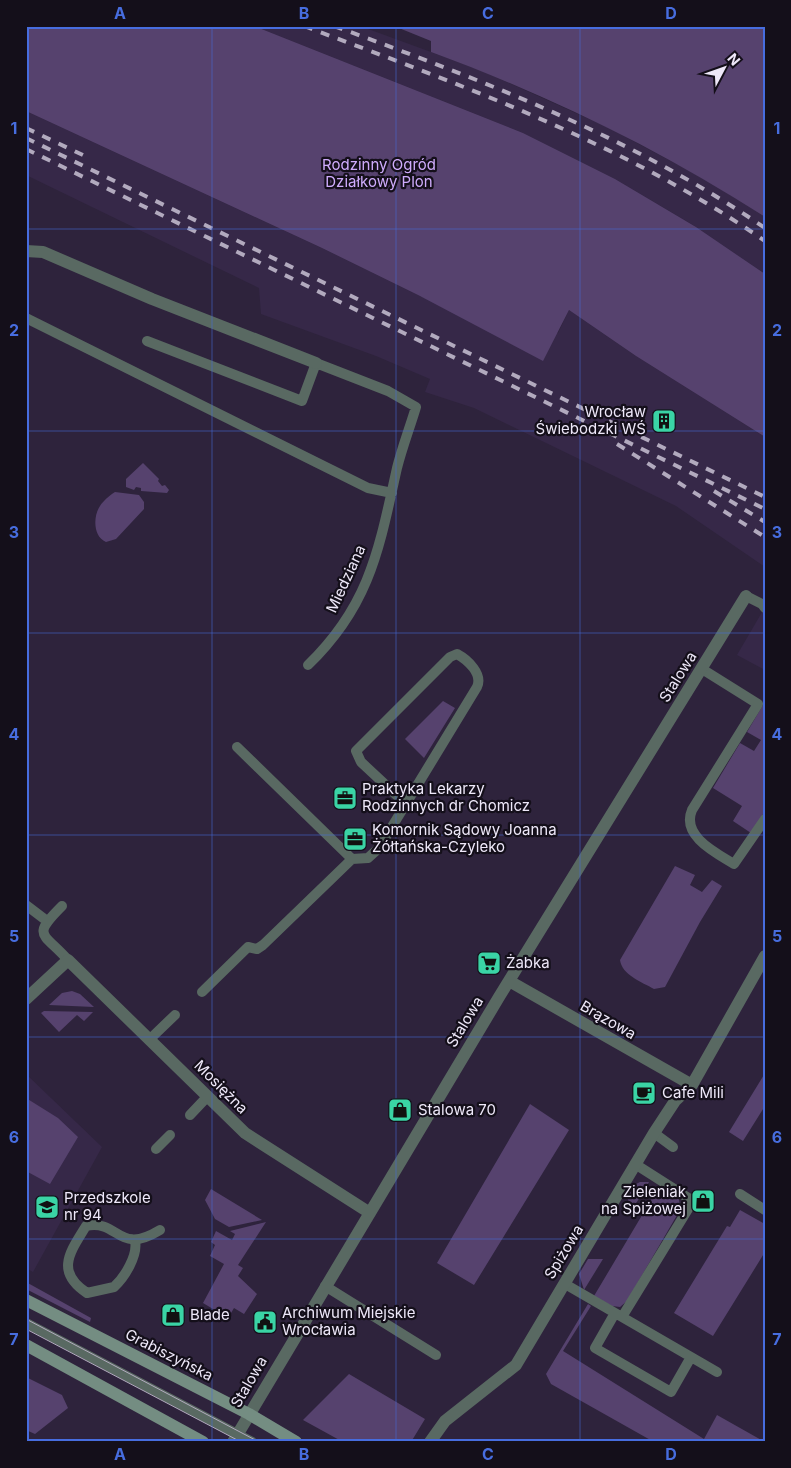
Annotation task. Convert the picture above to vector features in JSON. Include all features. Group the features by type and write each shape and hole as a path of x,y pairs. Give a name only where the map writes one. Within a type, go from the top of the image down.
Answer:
{"main road":[{"name":"Grabiszyńska","path":"26,1300 249,1414 296,1442"},
{"path":"26,1345 202,1442"}],"street":[{"path":"26,251 43,252 316,364"},
{"name":"Stalowa","path":"236,1438 509,981 746,596"},
{"name":"Spiżowa","path":"430,1442 442,1425 516,1365 654,1133 675,1101 692,1085 765,956"},
{"path":"26,999 68,960"},
{"name":"Mosiężna","path":"68,960 244,1133 271,1146 370,1213"},
{"name":"Brązowa","path":"509,981 692,1085"}],"lane":[{"path":"26,318 368,488 392,493"},
{"path":"147,341 302,401 316,364"},
{"name":"Miedziana","path":"308,665 331,641 357,602 374,563 398,466 416,406 388,391 316,364"},
{"path":"746,596 762,604 765,608"},
{"path":"202,992 248,947 257,949 263,945 352,859 363,859 376,852 406,804 479,682 478,674 457,654 450,657 356,752 361,762 406,804"},
{"path":"702,668 758,704 692,810 689,817 690,825 695,835 708,849 734,864 765,819"},
{"path":"237,747 352,859"},
{"path":"26,905 47,921"},
{"path":"62,906 47,921 43,931 45,937 68,960"},
{"path":"150,1039 175,1014"},
{"path":"190,1115 207,1097"},
{"path":"654,1133 673,1147"},
{"path":"156,1149 170,1134"},
{"path":"635,1164 693,1201 619,1315 595,1348 671,1392 691,1357"},
{"path":"740,1194 765,1210"},
{"path":"134,1241 137,1250 134,1257 114,1287 87,1293 72,1279 68,1269 68,1255 86,1226 95,1224 134,1241 147,1238 160,1230"},
{"path":"565,1284 717,1372"},
{"path":"326,1286 436,1355"},
{"path":"26,1323 236,1438 252,1442"}],"shaded area":[{"path":"254,26 360,26 480,70 607,127 710,182 765,217 765,274 693,225 615,179 523,133"},
{"path":"26,111 322,248 420,296 558,333 569,310 636,356 765,437 765,567 676,506 474,408 425,392 430,379 376,356 261,314 259,288 26,175"},
{"path":"765,607 765,670 737,655"},
{"name":"Przedszkole nr 94","path":"26,1074 102,1147 33,1272 26,1268"}],"green space":[{"name":"Rodzinny Ogród Działkowy Plon","path":"26,26 254,26 523,133 615,179 696,227 765,274 765,437 636,356 569,310 543,361 420,296 322,248 26,111"},
{"path":"394,26 765,26 765,217 726,192 644,147 561,105 431,52 431,41"},
{"path":"143,463 159,479 158,481 162,486 165,485 169,490 167,493 141,491 141,488 136,487 134,490 126,487 126,479"},
{"path":"115,492 139,495 144,502 144,509 116,539 106,542 99,536 95,520 101,504"},
{"path":"443,701 455,708 424,758 405,739"},
{"path":"763,705 765,811 751,833 733,821 742,806 713,788 740,743 754,751 761,740 747,732"},
{"path":"675,866 695,875 690,885 702,892 712,880 722,886 665,987 654,989 628,974 620,960"},
{"path":"72,991 80,994 94,1007 49,1005 62,993"},
{"path":"44,1011 93,1012 84,1021 77,1015 59,1032 41,1013"},
{"path":"765,1073 765,1106 743,1141 729,1132"},
{"path":"26,1098 58,1118 78,1137 50,1184 26,1171"},
{"path":"530,1104 569,1130 474,1285 437,1263"},
{"path":"640,1182 649,1182 632,1210 627,1197 634,1185"},
{"path":"660,1185 679,1199 680,1210 627,1301 620,1307 612,1306 594,1296"},
{"path":"211,1189 262,1220 229,1227 215,1219 205,1200"},
{"path":"740,1210 765,1224 765,1252 713,1336 674,1313 727,1226 730,1227"},
{"path":"266,1222 238,1265 243,1268 238,1276 257,1294 244,1314 234,1308 228,1318 203,1303 224,1264 210,1256 215,1245 211,1242 216,1231 232,1240 235,1234 230,1231"},
{"path":"588,1259 603,1259 584,1290 579,1274"},
{"path":"26,1282 91,1318 90,1322 26,1289"},
{"path":"588,1304 591,1306 563,1351 704,1439 717,1415 765,1442 654,1442 551,1384 546,1374"},
{"path":"349,1374 425,1419 411,1442 343,1442 303,1420"},
{"path":"26,1377 62,1395 68,1408 35,1434 26,1430"}],"tram line":[{"path":"26,1319 259,1442"},
{"path":"26,1329 241,1442"}],"railway":[{"path":"304,26 483,95 599,146 711,206 765,241"},
{"path":"334,26 501,90 610,139 714,195 765,228"},
{"path":"26,128 87,157"},
{"path":"26,138 765,497"},
{"path":"26,149 765,509"},
{"path":"617,444 765,537"},
{"path":"714,491 765,522"}],"place":[{"name":"Wrocław Świebodzki WŚ","path":"664,421"},
{"name":"Praktyka Lekarzy Rodzinnych dr Chomicz","path":"345,798"},
{"name":"Komornik Sądowy Joanna Żółtańska-Czyleko","path":"355,839"},
{"name":"Żabka","path":"489,963"},
{"name":"Cafe Mili","path":"644,1093"},
{"name":"Stalowa 70","path":"400,1110"},
{"name":"Zieleniak na Spiżowej","path":"703,1201"},
{"name":"Przedszkole nr 94","path":"47,1207"},
{"name":"Blade","path":"173,1315"},
{"name":"Archiwum Miejskie Wrocławia","path":"265,1322"}]}
